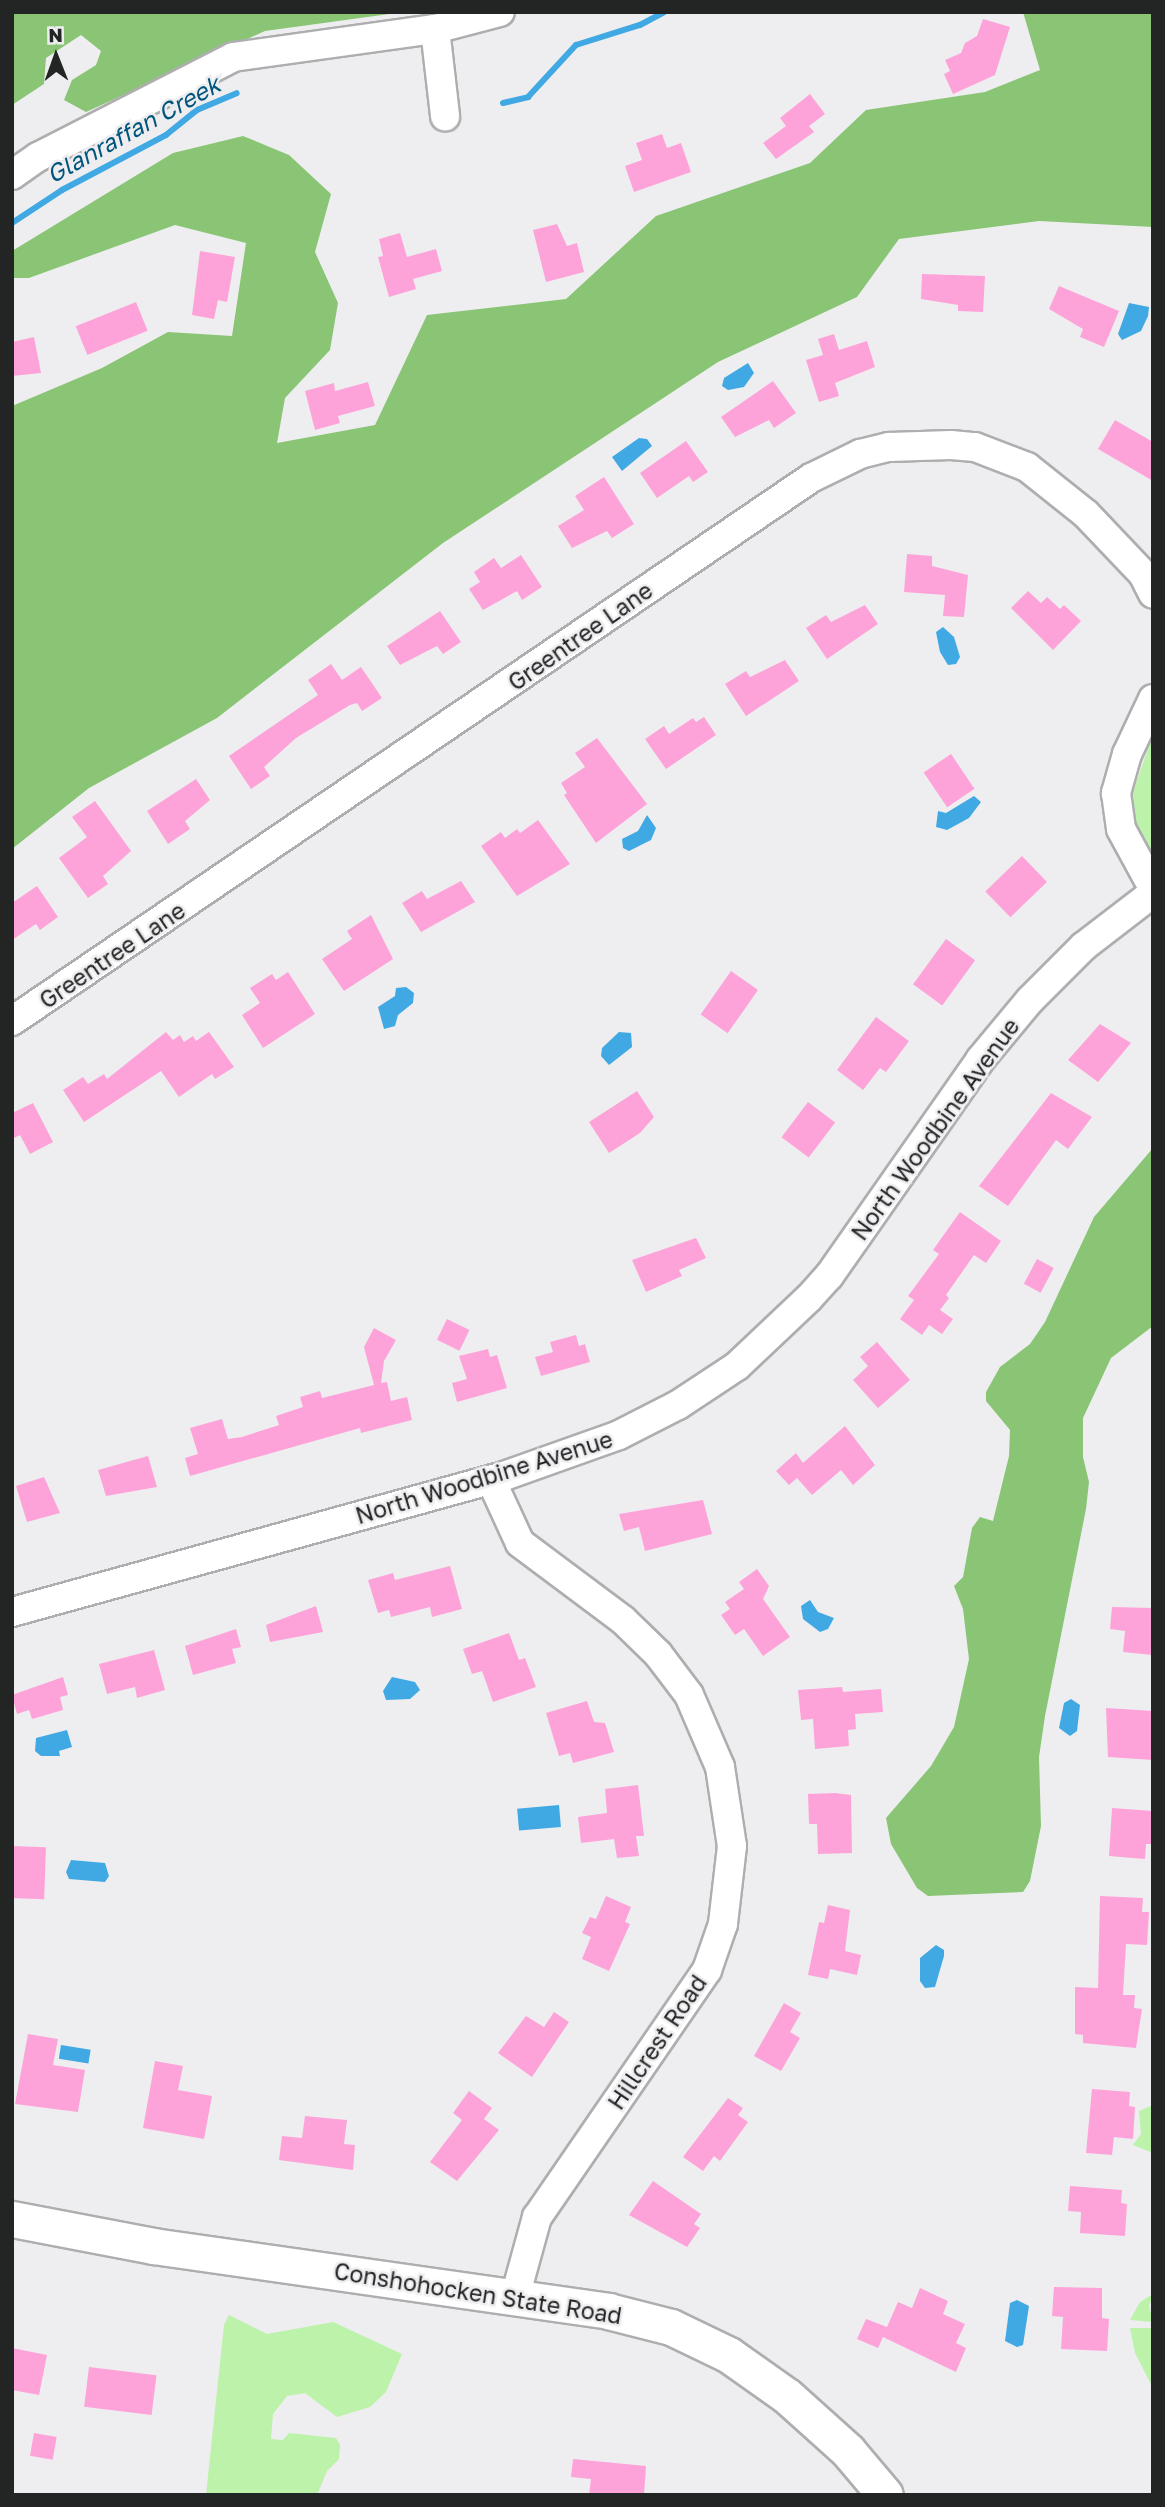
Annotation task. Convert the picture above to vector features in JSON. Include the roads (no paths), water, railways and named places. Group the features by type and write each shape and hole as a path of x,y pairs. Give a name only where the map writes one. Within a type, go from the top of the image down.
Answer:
{"main road":[{"name":"Conshohocken State Road","path":"12,2219 153,2246 608,2311 701,2339 787,2396 848,2451 885,2495"}],"street":[{"path":"12,175 38,157 233,57 435,29 500,12"},
{"path":"435,29 443,105"},
{"name":"Greentree Lane","path":"12,1021 811,478 860,454 922,445 963,446 1027,467 1094,522 1143,574 1153,594"},
{"path":"1153,699 1127,754 1115,793 1121,829 1153,888"},
{"name":"North Woodbine Avenue","path":"12,1612 491,1480 619,1435 678,1405 737,1366 787,1321 829,1276 979,1060 1030,1000 1084,946 1153,893"},
{"name":"Hillcrest Road","path":"491,1480 520,1543 623,1620 675,1674 701,1718 720,1767 732,1846 723,1924 707,1970 537,2217 515,2297"}],"water":[{"path":"1129,303 1149,307 1148,316 1141,331 1122,340 1118,334"},
{"path":"748,363 754,373 744,387 728,390 722,386 724,378"},
{"path":"639,438 647,439 652,446 622,471 612,457"},
{"path":"943,627 954,637 960,657 956,664 948,665 940,652 936,632"},
{"path":"974,796 981,802 969,818 947,830 936,827 938,811 946,813"},
{"path":"647,815 656,828 651,840 629,851 623,848 622,839 638,831"},
{"path":"406,987 414,993 413,1003 398,1015 395,1026 384,1029 378,1007 395,996 396,988"},
{"path":"619,1032 631,1033 632,1047 609,1065 601,1056 602,1048"},
{"path":"810,1600 818,1612 834,1618 828,1629 820,1632 803,1619 801,1606"},
{"path":"392,1677 415,1682 420,1690 410,1699 386,1700 383,1691"},
{"path":"1071,1699 1080,1705 1077,1731 1070,1736 1059,1728 1064,1703"},
{"path":"67,1730 72,1747 59,1751 60,1756 41,1756 35,1751 36,1738"},
{"path":"559,1805 561,1827 519,1831 517,1809"},
{"path":"71,1860 105,1863 109,1876 105,1882 69,1879 66,1872"},
{"path":"936,1945 944,1950 944,1956 935,1987 925,1988 920,1981 920,1958"},
{"path":"61,2045 91,2050 88,2064 59,2059"},
{"path":"1017,2300 1029,2306 1023,2345 1017,2347 1005,2341 1010,2303"}],"waterway":[{"name":"Glanraffan Creek","path":"503,103 528,97 576,45 640,25 664,12"},
{"name":"Glanraffan Creek","path":"12,223 62,190 166,135 197,110 237,93"}]}
